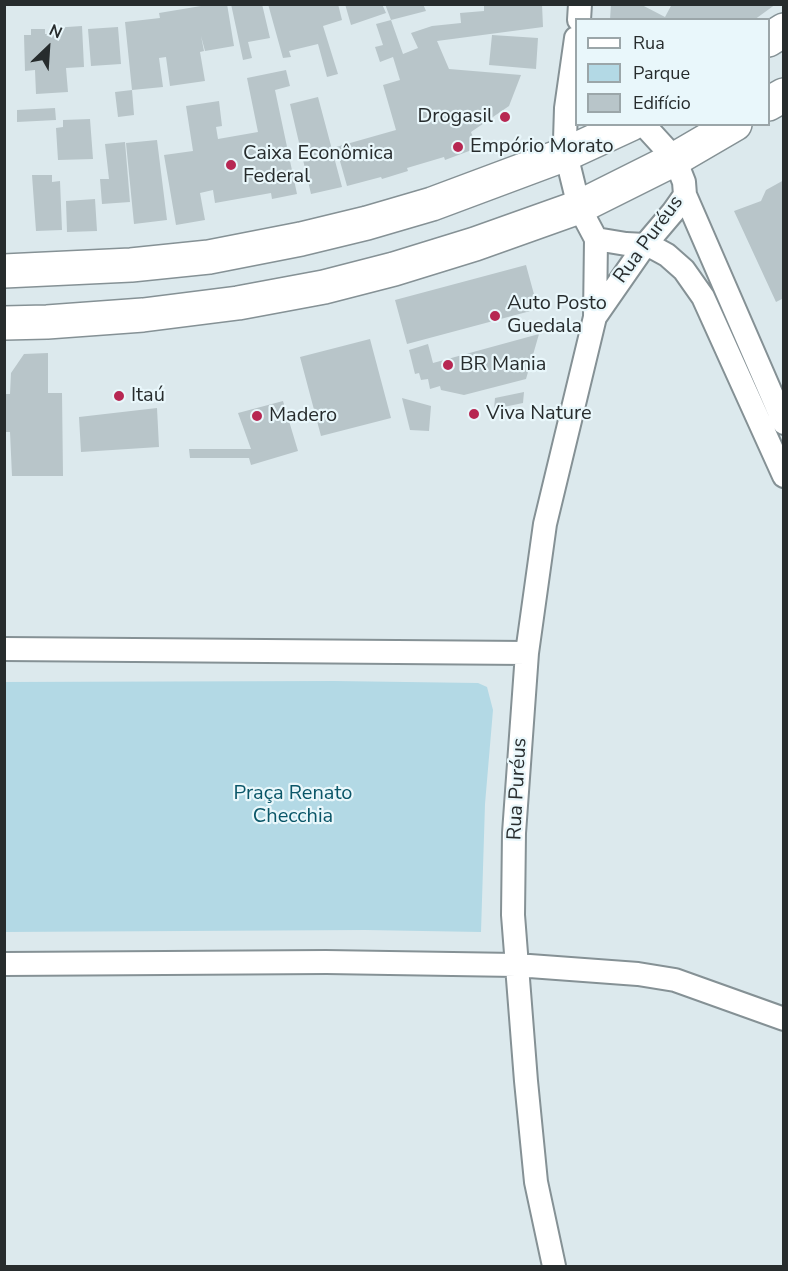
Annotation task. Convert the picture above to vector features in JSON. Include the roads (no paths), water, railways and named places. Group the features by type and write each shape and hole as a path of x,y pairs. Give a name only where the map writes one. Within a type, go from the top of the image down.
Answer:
{"highway":[{"path":"770,39 783,30"},
{"path":"770,103 783,95"},
{"path":"4,271 131,265 209,257 367,224 432,204 566,154 626,126"},
{"path":"4,323 143,315 238,303 324,287 394,269 475,244 579,207 675,159 732,126"}],"street":[{"name":"Rua Puréus","path":"554,1266 536,1182 516,965 513,915 514,833 527,653 545,524 595,317 596,238 579,207 566,154 566,108 575,45"},
{"path":"646,126 675,159"},
{"name":"Rua Puréus","path":"595,317 645,245 685,195 684,182 675,159"},
{"path":"685,195 783,423"},
{"path":"596,238 614,243 645,245 667,255 684,270 703,297 783,476"},
{"path":"4,649 527,653"},
{"path":"4,964 326,962 516,965 638,974 675,980 783,1019"}],"place":[{"name":"Drogasil","path":"505,117"},
{"name":"Empório Morato","path":"458,147"},
{"name":"Caixa Econômica Federal","path":"231,165"},
{"name":"Auto Posto Guedala","path":"495,316"},
{"name":"BR Mania","path":"448,365"},
{"name":"Itaú","path":"119,396"},
{"name":"Viva Nature","path":"474,414"},
{"name":"Madero","path":"257,416"}],"park label":[{"name":"Praça Renato Checchia","path":"293,806"}]}
